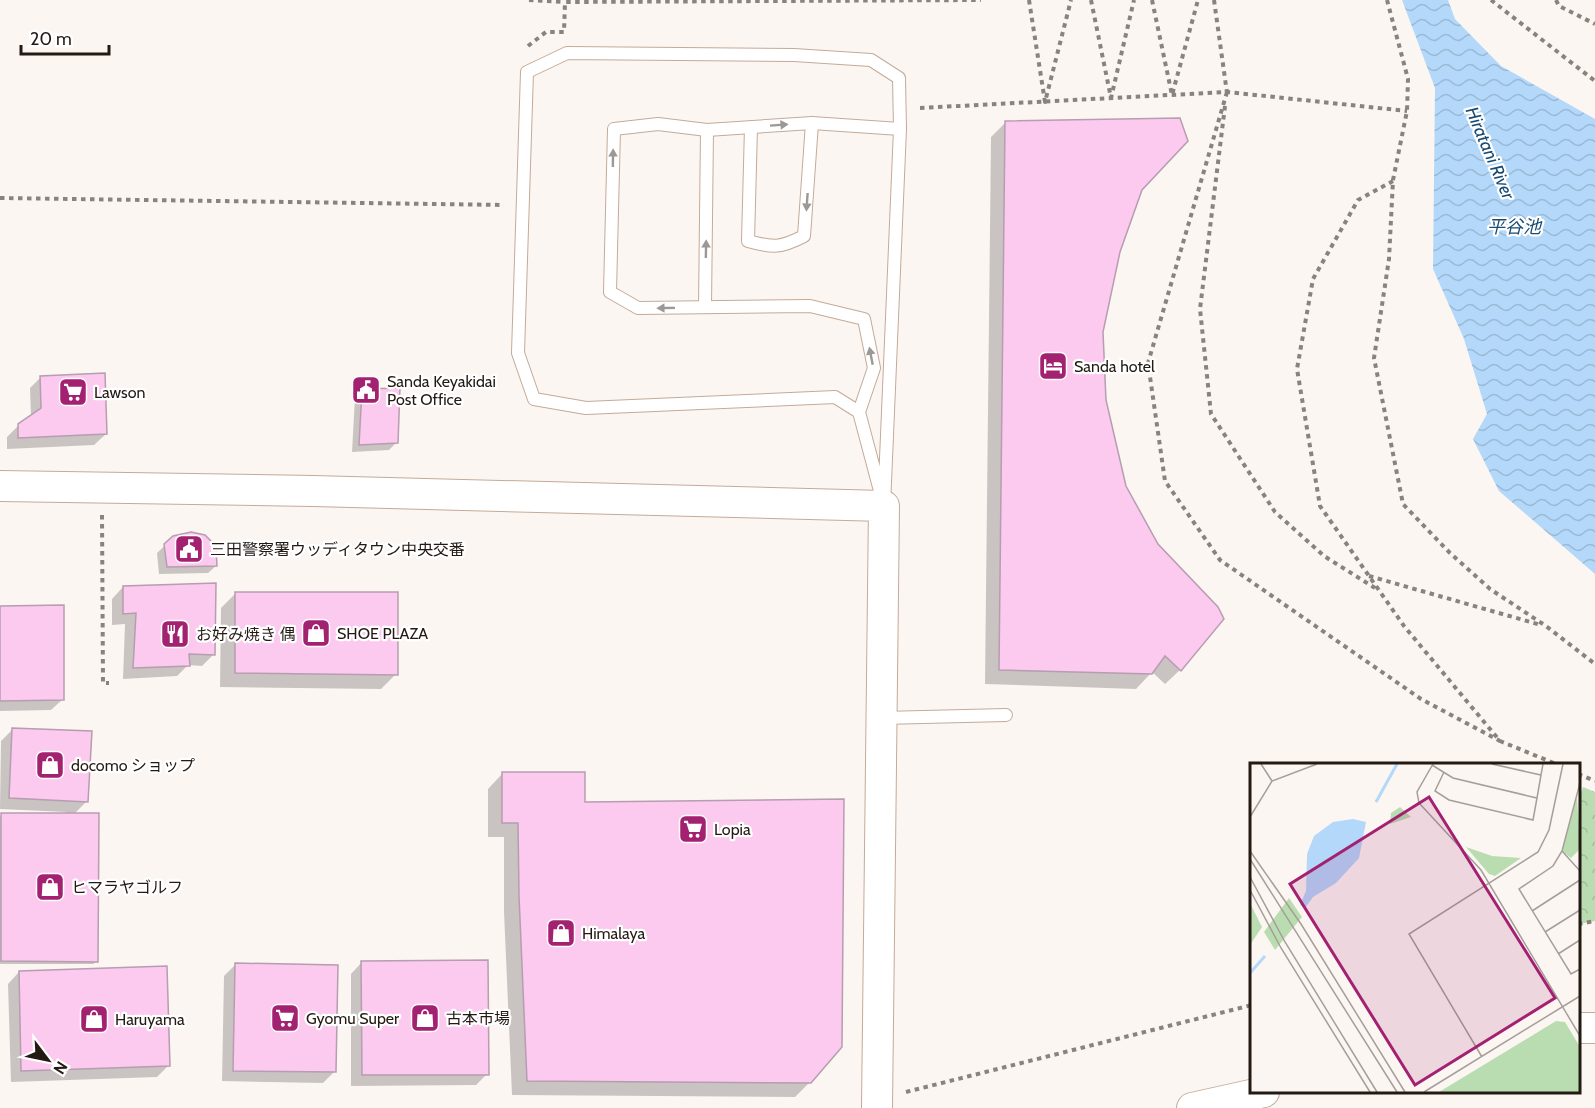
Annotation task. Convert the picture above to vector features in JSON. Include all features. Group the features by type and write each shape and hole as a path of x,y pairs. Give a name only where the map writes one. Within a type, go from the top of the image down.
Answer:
{"street":[{"path":"0,486 313,491 884,506 877,1103"},
{"path":"1192,1108 1260,1093"}],"lane":[{"path":"859,412 835,397 586,408 534,399 519,353 527,72 567,52 794,55 871,60 899,78 900,129 884,506"},
{"path":"884,506 859,412 874,368 864,319 810,306 638,308 610,292 614,129 658,124 707,130 812,123 900,129"},
{"path":"751,127 748,241 770,248 793,242 804,236 812,123"},
{"path":"705,307 707,130"},
{"path":"882,718 1006,714"}],"path":[{"path":"529,0 566,2"},
{"path":"1029,0 1045,102"},
{"path":"1045,102 1071,0"},
{"path":"1091,0 1111,98"},
{"path":"1111,98 1134,0"},
{"path":"1152,0 1172,95"},
{"path":"1172,95 1198,0"},
{"path":"1214,0 1227,92 1200,309 1211,414 1275,512 1324,556 1378,590"},
{"path":"1387,0 1408,79 1407,111 1393,180 1389,259 1374,358 1403,504 1450,553 1490,589 1546,626 1595,664"},
{"path":"1491,0 1595,81"},
{"path":"1556,0 1559,6 1595,24"},
{"path":"899,109 1227,92 1407,111"},
{"path":"1227,92 1148,363 1165,481 1220,560 1422,699 1500,741 1551,763"},
{"path":"1393,180 1358,200 1313,279 1297,369 1320,506 1404,626 1500,741"},
{"path":"0,198 513,205"},
{"path":"102,489 104,683 109,683"},
{"path":"1369,576 1546,626"},
{"path":"1580,775 1595,781"},
{"path":"1580,924 1595,921"},
{"path":"877,1103 1250,1005"}],"green space":[{"path":"1583,787 1595,792 1595,921 1580,924 1580,795"}],"water":[{"name":"平谷池","path":"1402,0 1448,0 1455,19 1501,66 1595,119 1595,574 1499,491 1473,439 1487,414 1464,339 1433,269 1435,88"}],"building":[{"name":"Sanda hotel","path":"1180,118 1188,141 1142,190 1120,252 1103,332 1106,400 1126,486 1158,544 1218,607 1224,619 1181,671 1165,656 1152,674 999,670 1005,121"},
{"name":"Lawson","path":"105,373 107,434 18,438 18,424 41,408 40,376"},
{"path":"400,388 398,443 359,445 362,389"},
{"path":"191,532 205,535 216,546 217,566 167,567 164,544 173,536"},
{"name":"お好み焼き 偶","path":"216,583 215,655 189,654 190,666 133,668 136,613 123,614 123,586"},
{"name":"SHOE PLAZA","path":"235,592 398,592 398,675 235,673"},
{"path":"64,605 64,700 0,701 0,606"},
{"name":"docomo ショップ","path":"12,728 92,731 88,802 9,798"},
{"path":"502,772 585,772 585,802 844,799 842,1047 811,1083 527,1081 518,823 502,823"},
{"name":"ヒマラヤゴルフ","path":"1,813 99,813 98,962 1,961"},
{"name":"古本市場","path":"488,960 489,1075 362,1075 361,961"},
{"name":"Gyomu Super","path":"235,963 338,965 336,1072 233,1071"},
{"name":"Haruyama","path":"167,966 170,1066 21,1071 19,971"}],"place":[{"name":"Sanda hotel","path":"1053,366"},
{"name":"Sanda Keyakidai Post Office","path":"366,390"},
{"name":"Lawson","path":"73,392"},
{"name":"三田警察署ウッディタウン中央交番","path":"189,549"},
{"name":"SHOE PLAZA","path":"316,633"},
{"name":"お好み焼き 偶","path":"175,634"},
{"name":"docomo ショップ","path":"50,765"},
{"name":"Lopia","path":"693,829"},
{"name":"ヒマラヤゴルフ","path":"50,887"},
{"name":"Himalaya","path":"561,933"},
{"name":"Gyomu Super","path":"285,1018"},
{"name":"古本市場","path":"425,1018"},
{"name":"Haruyama","path":"94,1019"}],"water label":[{"name":"Hiratani River","path":"1490,153"}]}
